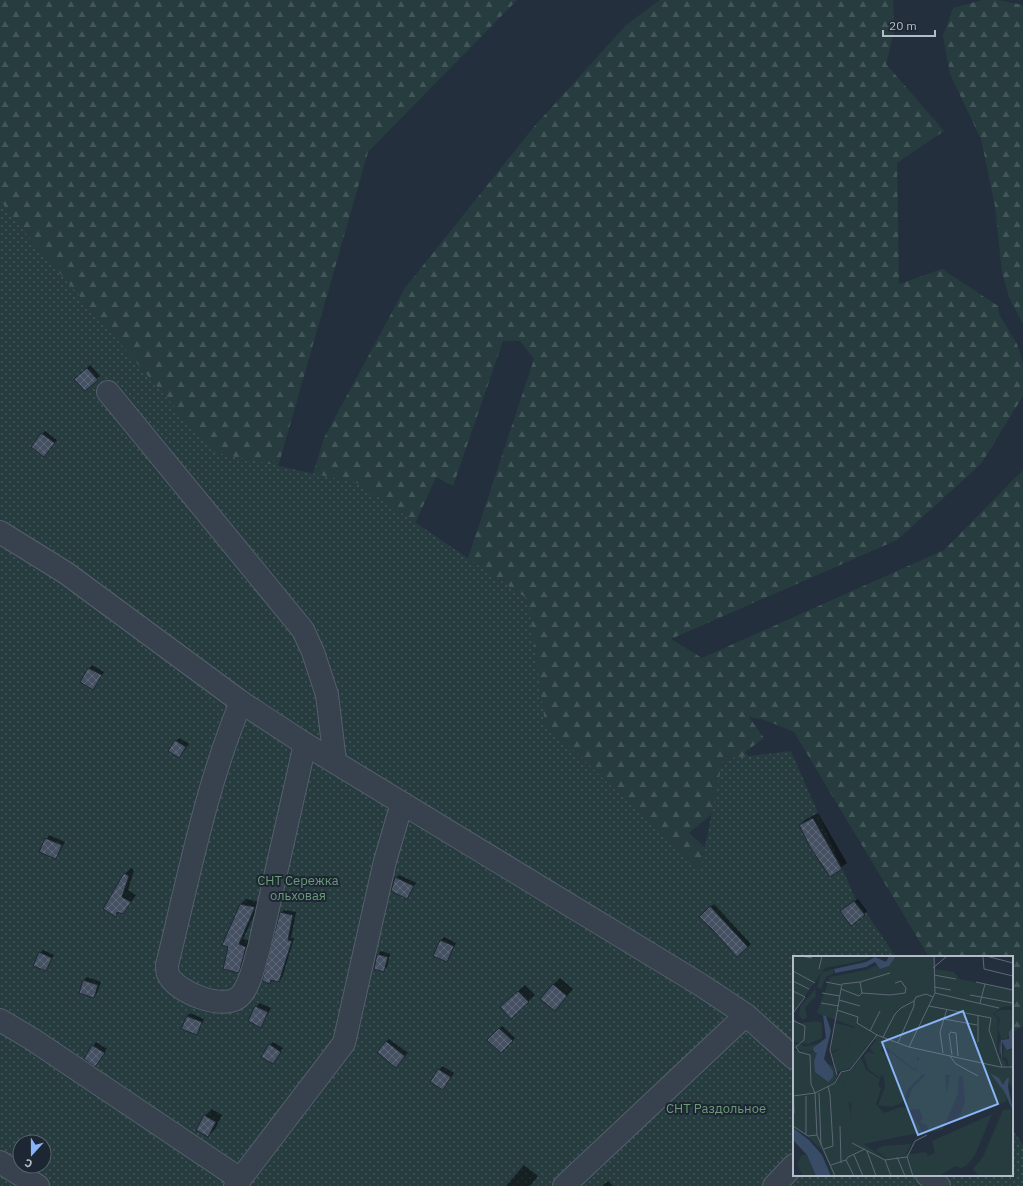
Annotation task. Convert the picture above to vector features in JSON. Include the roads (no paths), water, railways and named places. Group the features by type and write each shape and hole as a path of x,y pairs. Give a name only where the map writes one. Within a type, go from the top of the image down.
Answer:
{"lane":[{"path":"108,392 303,630 313,652 327,695 334,761"},
{"path":"0,532 66,573 241,702 305,744 701,985 746,1015 793,1057"},
{"path":"241,702 224,743 213,776 167,965 168,974 176,984 214,1002 228,1003 240,996 248,980 259,948 305,744"},
{"path":"0,1020 39,1043 238,1183 344,1043 385,861 402,803"},
{"path":"564,1186 746,1015"},
{"path":"0,1162 38,1186"},
{"path":"774,1186 793,1166"},
{"path":"928,1176 939,1186"}],"park label":[{"name":"СНТ Сережка ольховая","path":"298,888"},
{"name":"СНТ Раздольное","path":"716,1108"}]}
